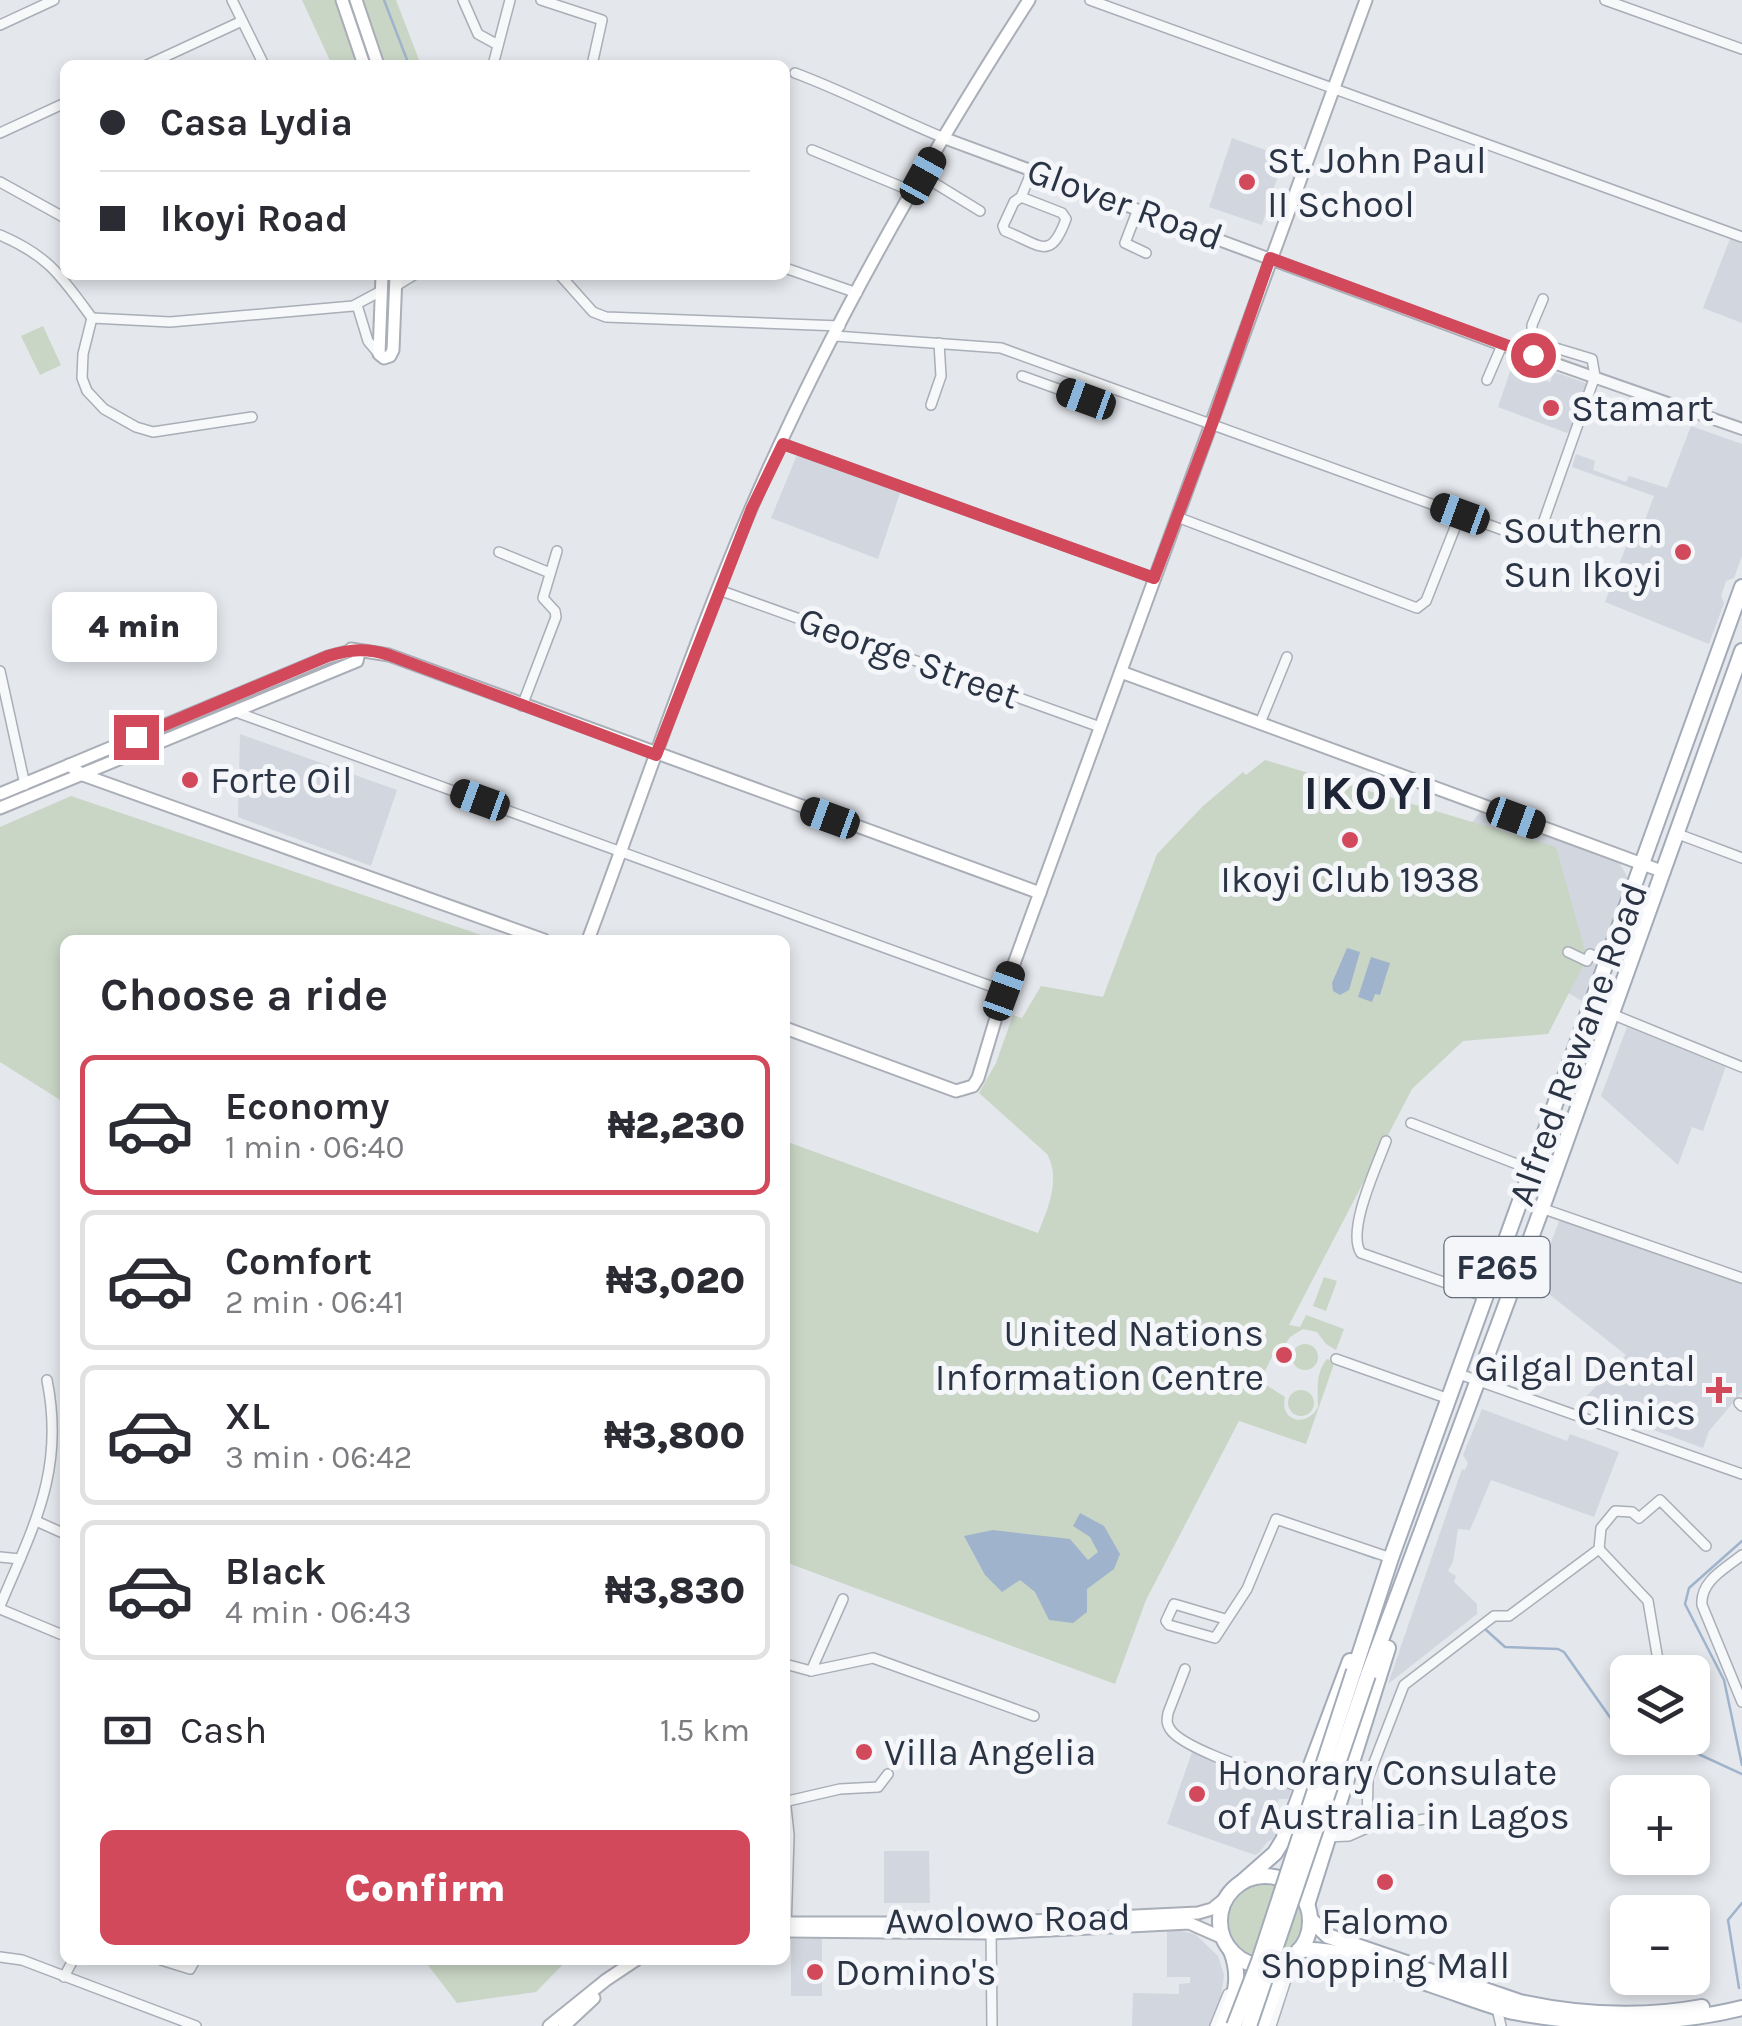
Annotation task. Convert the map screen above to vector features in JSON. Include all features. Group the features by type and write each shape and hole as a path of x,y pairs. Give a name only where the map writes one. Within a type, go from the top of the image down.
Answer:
{"main road":[{"path":"342,0 362,60"},
{"path":"356,0 376,60"},
{"path":"590,935 752,508 857,292 944,138 1029,0"},
{"path":"790,1030 956,1091 965,1090 978,1078 1004,991 1366,0"},
{"path":"382,280 379,354 384,358 392,350 396,280"},
{"name":"Alfred Rewane Road","path":"1361,1672 1391,1558 1741,593"},
{"path":"0,808 69,765 354,655 379,652 1040,894"},
{"name":"Alfred Rewane Road","path":"1361,1672 1413,1556 1479,1381 1742,652"},
{"path":"0,794 82,775 354,655"},
{"path":"1713,668 1733,680"},
{"path":"1121,672 1664,872"},
{"path":"112,763 108,774 114,786"},
{"path":"69,765 82,775 530,935"},
{"path":"1261,2026 1293,1955 1309,1930 1308,1912 1326,1837 1407,1591 1413,1556"},
{"path":"1223,2026 1236,1992 1238,1968 1227,1943 1221,1910 1227,1898 1276,1853 1283,1840 1300,1787 1391,1558"},
{"name":"F265","path":"1234,2026 1361,1672"},
{"name":"F265","path":"1249,2026 1361,1672"},
{"path":"1241,1883 1253,1878 1279,1878 1291,1884 1328,1936 1497,2002 1619,2014 1697,2008 1742,1998"},
{"name":"Awolowo Road","path":"991,1928 1198,1913 1227,1898"},
{"name":"Awolowo Road","path":"790,1927 991,1928 1189,1923 1227,1943"},
{"path":"1227,1943 1250,1963 1262,1966 1293,1955 1329,1950 1554,2020 1668,2024 1742,2008"},
{"path":"550,2026 628,1965"},
{"path":"564,2026 623,1975 640,1965"}],"street":[{"path":"0,25 54,0"},
{"path":"232,0 262,60"},
{"path":"462,0 478,34 498,45"},
{"path":"494,60 510,0"},
{"path":"542,0 602,20 593,60"},
{"path":"1090,0 1742,237"},
{"path":"1605,0 1742,49"},
{"path":"158,60 242,21"},
{"name":"Glover Road","path":"795,73 944,138 1502,345 1742,428"},
{"path":"0,134 60,105"},
{"path":"812,150 914,192"},
{"path":"1021,197 1062,213 1066,219 1057,243 1044,247 1002,226 1021,197 1032,170"},
{"path":"923,176 980,211"},
{"path":"0,182 60,213"},
{"path":"1138,209 1126,243 1146,252"},
{"path":"0,235 31,249 60,277"},
{"path":"790,270 857,292"},
{"path":"62,280 92,318 170,322 357,306 381,291"},
{"path":"564,280 593,312 606,317 837,331 1001,348 1528,536 1536,534 1594,376 1592,359 1532,338 1532,326 1544,299"},
{"path":"357,306 368,340 379,354"},
{"path":"92,318 82,378 87,391 104,409 136,428 153,432 252,417"},
{"path":"931,405 941,376 940,343"},
{"path":"1486,380 1502,345"},
{"path":"1054,388 1061,369"},
{"path":"1022,376 1086,399"},
{"path":"783,444 1154,578"},
{"path":"1177,517 1417,608 1426,601 1460,514"},
{"path":"522,706 556,617 556,611 543,600 557,551"},
{"path":"498,552 550,573"},
{"name":"George Street","path":"719,590 1100,727"},
{"path":"1260,723 1287,658"},
{"path":"0,671 27,790"},
{"path":"234,711 1004,991"},
{"path":"1678,834 1742,858"},
{"path":"1568,952 1587,961 1590,954 1608,962"},
{"path":"1592,1006 1742,1067"},
{"path":"1411,1122 1532,1170"},
{"path":"1386,1141 1356,1227 1356,1246 1361,1253 1486,1298"},
{"path":"1521,1201 1742,1278"},
{"path":"1336,1359 1449,1399"},
{"path":"1459,1374 1742,1474"},
{"path":"46,1380 54,1442 52,1465 36,1521 0,1608 60,1634"},
{"path":"1367,1828 1368,1778 1404,1685 1494,1616 1509,1616 1599,1550 1601,1528 1616,1511 1632,1512 1639,1518 1660,1500 1706,1546"},
{"path":"1225,1619 1174,1604 1166,1621 1212,1639 1247,1589 1276,1519 1391,1558"},
{"path":"36,1521 60,1532"},
{"path":"1599,1550 1648,1601 1657,1655"},
{"path":"1742,1555 1706,1585 1702,1597 1702,1606 1742,1702"},
{"path":"0,1558 20,1559"},
{"path":"812,1671 842,1599"},
{"path":"790,1665 812,1671 873,1658 1034,1716"},
{"path":"1185,1669 1168,1713 1167,1721 1173,1732 1189,1745 1300,1787"},
{"path":"790,1799 840,1789 878,1787 888,1774"},
{"path":"1326,1837 1444,1816"},
{"path":"991,1928 992,2026"},
{"path":"1271,2026 1293,1955"},
{"path":"0,1957 22,1960 168,2021 196,2026"},
{"path":"64,1977 70,1965"},
{"path":"1215,2026 1238,1968"},
{"path":"1497,2002 1501,2026"}],"shaded area":[{"name":"St. John Paul II School","path":"1232,138 1284,157 1262,225 1209,207"},
{"path":"1730,239 1742,243 1742,323 1703,308"},
{"path":"1513,363 1519,366 1518,371 1550,382 1554,372 1586,383 1588,387 1573,428 1567,433 1498,407"},
{"name":"Southern Sun Ikoyi","path":"1691,426 1742,444 1742,556 1734,578 1726,581 1721,596 1724,603 1709,644 1605,602 1627,544 1635,547 1654,496 1572,467 1576,454 1595,461 1593,470 1626,482 1629,476 1667,488"},
{"path":"797,455 900,493 878,559 771,518"},
{"path":"240,734 397,790 371,866 238,817"},
{"path":"1481,811 1619,862 1628,878 1582,1001 1536,974 1451,849"},
{"path":"1627,1027 1726,1066 1703,1131 1692,1127 1678,1165 1601,1096"},
{"path":"1560,1219 1742,1282 1742,1392 1709,1431 1703,1448 1580,1403 1626,1355 1535,1283"},
{"path":"1482,1409 1567,1441 1570,1434 1619,1452 1594,1517 1491,1480 1470,1530 1458,1529 1448,1571 1477,1604 1477,1614 1388,1684 1462,1469 1468,1463 1463,1455"},
{"path":"1192,1752 1291,1790 1288,1799 1279,1799 1275,1808 1282,1816 1273,1839 1260,1852 1255,1855 1167,1824"},
{"path":"884,1851 929,1851 930,1903 884,1903"},
{"path":"1167,1928 1195,1934 1218,1956 1224,1975 1212,2026 1132,2026 1133,1993 1179,1994 1179,1984 1190,1983 1190,1977 1167,1977"},
{"path":"791,1939 822,1939 822,1996 791,1996"}],"green space":[{"path":"302,0 396,0 419,60 330,60"},
{"path":"43,326 61,365 40,375 21,336"},
{"path":"1265,760 1556,847 1587,958 1548,1034 1463,1041 1412,1089 1289,1325 1300,1327 1306,1315 1344,1329 1336,1350 1317,1332 1303,1329 1290,1337 1277,1358 1272,1357 1260,1381 1285,1397 1286,1412 1301,1420 1318,1407 1323,1364 1327,1359 1335,1361 1306,1444 1239,1421 1146,1600 1115,1684 790,1564 790,1143 1038,1233 1052,1194 1051,1163 1047,1154 979,1093 996,1063 1013,1015 1022,1018 1041,986 1103,997 1157,854 1203,806 1243,772 1246,775"},
{"path":"71,796 481,935 60,935 60,1100 0,1062 0,827"},
{"path":"1324,1277 1337,1281 1326,1311 1313,1306"},
{"path":"1305,1344 1314,1348 1318,1357 1314,1366 1305,1370 1296,1366 1292,1357 1296,1348"},
{"path":"1301,1390 1310,1394 1314,1403 1310,1412 1301,1416 1292,1412 1288,1403 1292,1394"},
{"path":"1265,1885 1290,1896 1301,1921 1290,1946 1265,1957 1240,1946 1229,1921 1240,1896"},
{"path":"428,1965 562,1965 536,1992 457,2003"}],"water":[{"path":"1347,948 1360,952 1349,990 1340,995 1333,991 1332,983"},
{"path":"1371,957 1390,963 1380,995 1375,994 1372,1002 1358,997"},
{"path":"1080,1513 1104,1526 1120,1554 1114,1569 1087,1589 1087,1612 1073,1623 1049,1620 1035,1592 1020,1580 1002,1592 985,1575 964,1536 993,1530 1070,1539 1088,1560 1098,1552 1090,1537 1073,1526"}],"waterway":[{"path":"384,0 407,60"},
{"path":"1742,1541 1689,1588 1685,1604 1724,1680 1742,1765"},
{"path":"1349,1548 1375,1558"},
{"path":"1485,1629 1505,1647 1564,1652 1626,1740 1644,1746 1683,1747 1742,1774"},
{"path":"1739,1988 1728,1920 1742,1903"}],"place":[{"name":"St. John Paul II School","path":"1247,182"},
{"name":"Stamart","path":"1551,408"},
{"name":"Southern Sun Ikoyi","path":"1683,552"},
{"name":"Forte Oil","path":"190,780"},
{"name":"Ikoyi Club 1938","path":"1350,840"},
{"name":"United Nations Information Centre","path":"1284,1355"},
{"name":"Gilgal Dental Clinics","path":"1719,1390"},
{"name":"Villa Angelia","path":"864,1752"},
{"name":"Honorary Consulate of Australia in Lagos","path":"1197,1794"},
{"name":"Falomo Shopping Mall","path":"1385,1882"},
{"name":"Domino's","path":"815,1972"}],"district":[{"name":"IKOYI","path":"1370,793"}],"route":[{"path":"136,737 328,656 364,649 656,755 752,508 783,444 1154,578 1270,258 1533,355"}]}
